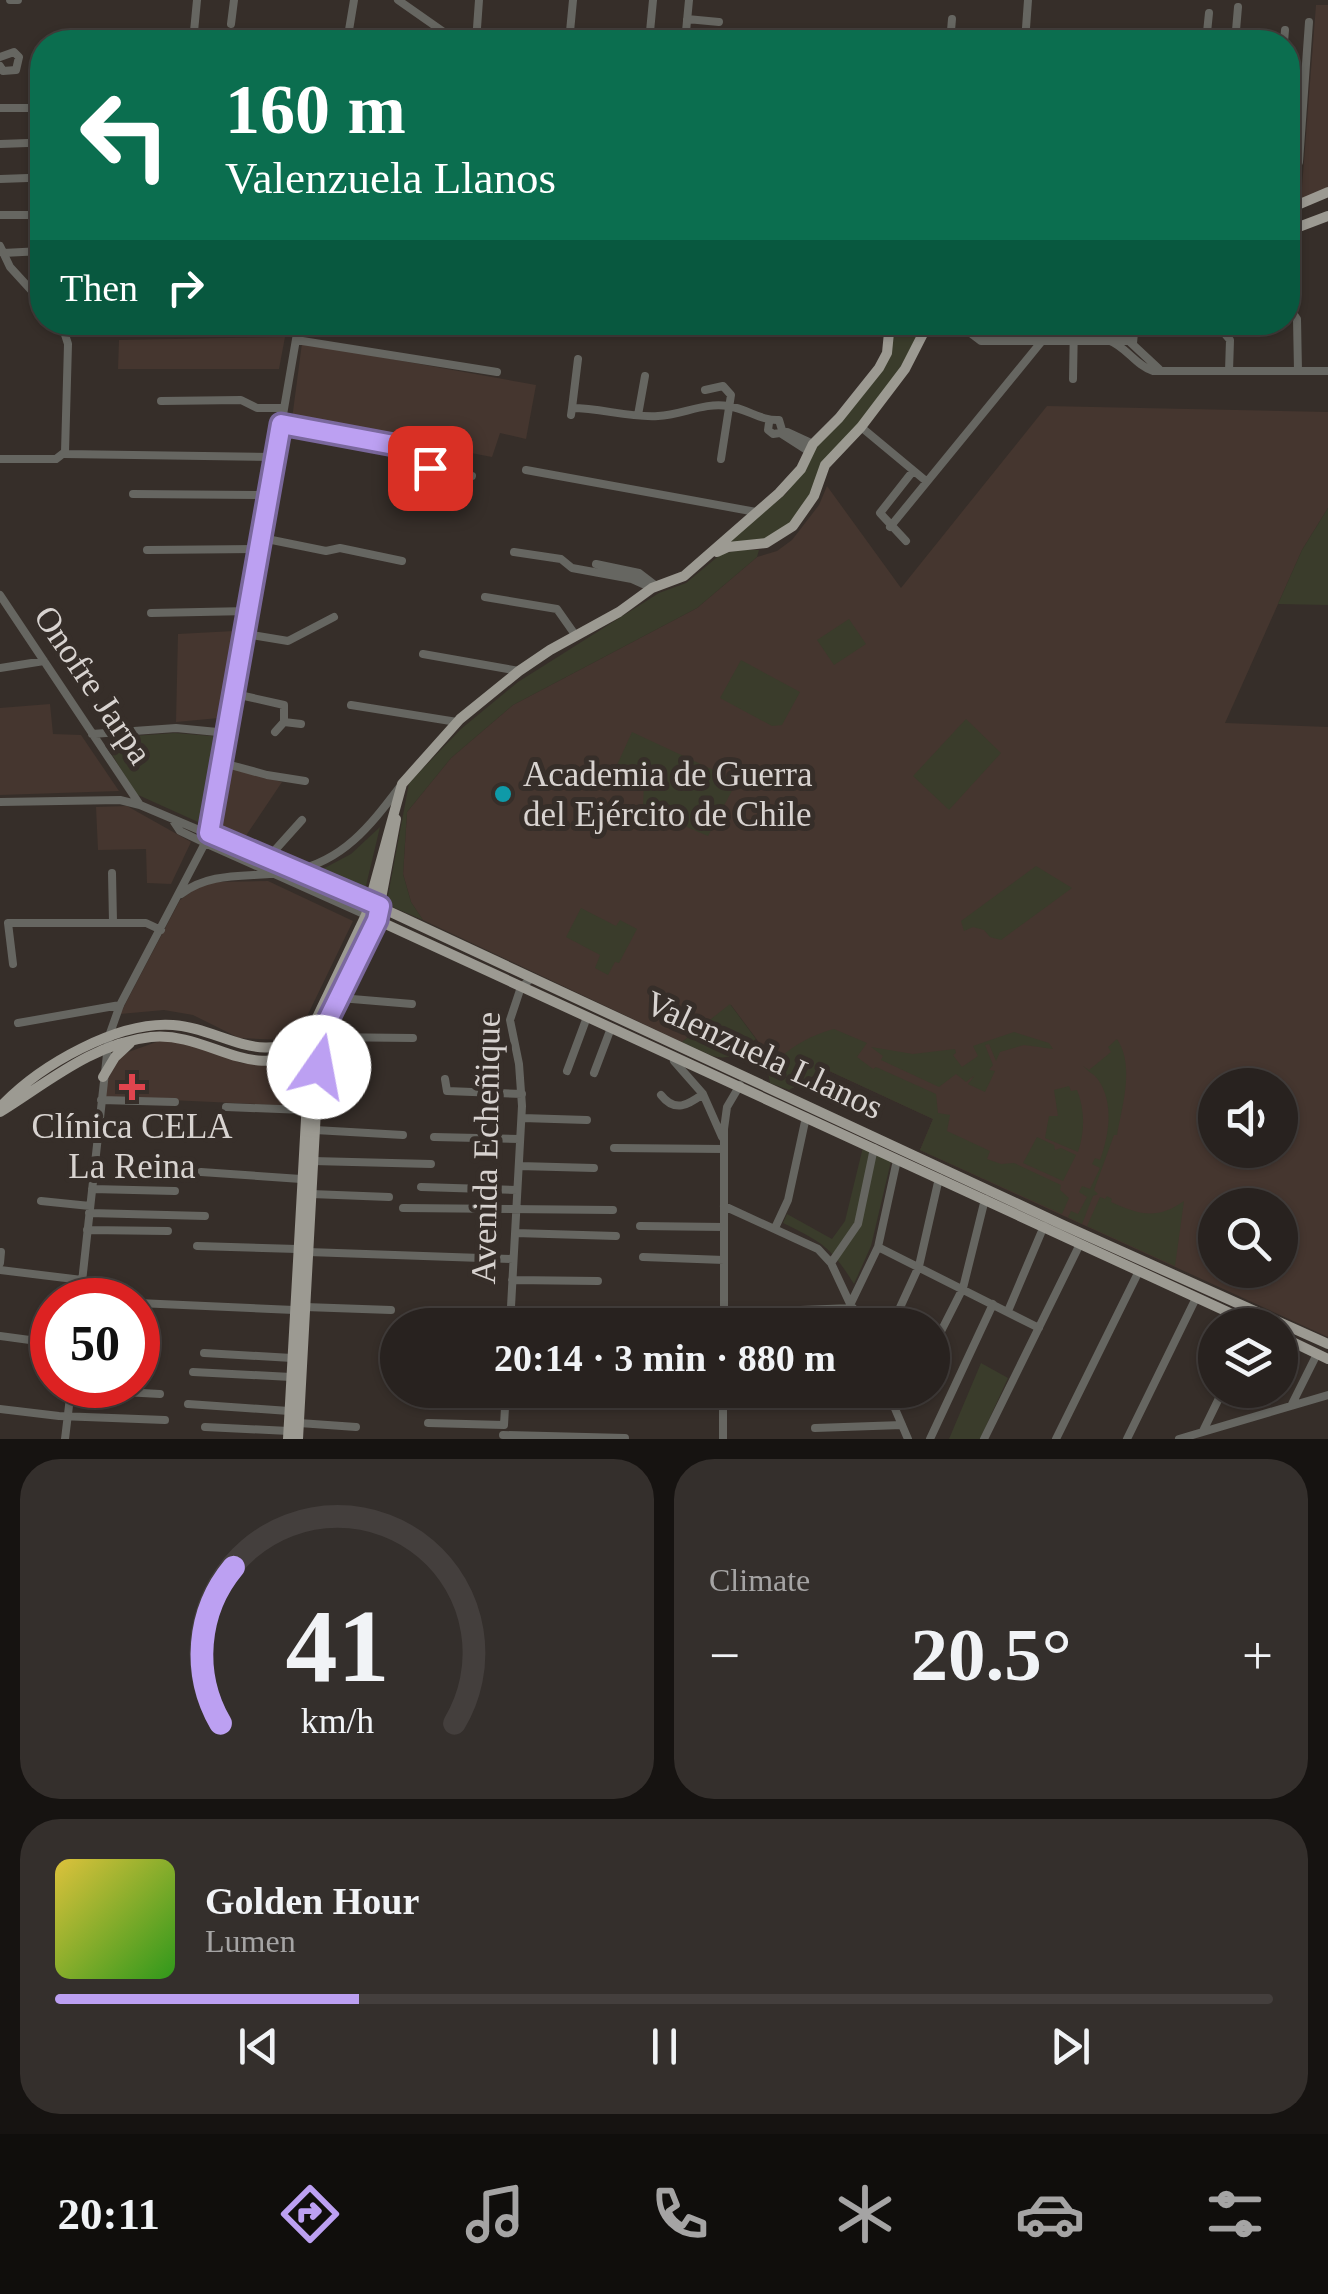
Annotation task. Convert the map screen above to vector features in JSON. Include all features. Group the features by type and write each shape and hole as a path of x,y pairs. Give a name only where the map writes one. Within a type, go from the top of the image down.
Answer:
{"main road":[{"path":"1300,204 1328,192"},
{"path":"1300,226 1328,216"},
{"path":"704,561 794,478 811,447 879,368 887,353 889,335"},
{"path":"0,1110 32,1078 140,1027 174,1025 245,1047 269,1048 316,1033 340,998 371,918 402,784 456,722 519,671 654,587 684,576 722,549 766,542 794,526 814,496 825,466 905,369 923,335"},
{"path":"734,530 733,541 738,546"},
{"name":"Valenzuela Llanos","path":"375,904 742,1082 1328,1344"},
{"path":"292,1436 298,1423 301,1178 309,1046 371,918"},
{"name":"Valenzuela Llanos","path":"371,918 655,1048 742,1082 806,1117 1218,1308"},
{"path":"302,1250 312,1194 316,1033"},
{"path":"108,1042 170,1037 240,1059 293,1064 308,1074"},
{"path":"104,1078 115,1057 135,1040"},
{"path":"262,1061 291,1056 309,1046"},
{"path":"292,1436 292,1358 300,1308"},
{"path":"1298,1345 1322,1356"}],"street":[{"path":"10,0 18,0"},
{"path":"194,30 197,0"},
{"path":"231,24 234,0"},
{"path":"349,30 354,0"},
{"path":"398,0 441,30"},
{"path":"477,30 479,0"},
{"path":"570,30 573,0"},
{"path":"650,30 652,0"},
{"path":"686,30 689,0"},
{"path":"1026,30 1028,0"},
{"path":"1236,30 1238,8"},
{"path":"1207,30 1209,13"},
{"path":"686,19 719,22"},
{"path":"951,30 952,19"},
{"path":"1300,149 1310,22"},
{"path":"0,57 14,52 19,56 16,70 3,71 0,66"},
{"path":"0,108 30,108"},
{"path":"0,144 28,143"},
{"path":"0,179 28,178"},
{"path":"0,215 30,215"},
{"path":"30,251 1,250 30,289"},
{"path":"64,455 65,335"},
{"path":"82,1278 108,1042 120,1005 209,833 297,335"},
{"path":"974,335 981,340 1132,343 1153,366 1168,371"},
{"path":"987,335 998,339"},
{"path":"1074,335 1074,379"},
{"path":"1132,343 1133,335"},
{"path":"1226,335 1230,340 1229,371"},
{"path":"1297,335 1298,371"},
{"path":"296,340 498,372"},
{"path":"1108,340 1126,349 1144,368 1328,370"},
{"path":"890,527 1042,341"},
{"path":"578,359 571,411 665,416 711,404 730,406 769,423 779,420 781,432 811,447"},
{"path":"638,416 645,376"},
{"path":"705,390 715,386 729,390 730,406 720,459"},
{"path":"161,401 241,400 257,408 284,408"},
{"path":"281,424 394,445 421,465 472,476"},
{"path":"861,427 926,481"},
{"path":"0,460 56,459 64,455 276,457"},
{"path":"526,470 756,512"},
{"path":"906,541 881,518 880,511 913,471"},
{"path":"133,494 269,495"},
{"path":"262,538 402,561"},
{"path":"147,550 260,549"},
{"path":"514,552 561,559 572,568 654,587"},
{"path":"596,564 639,573 654,587"},
{"name":"Onofre Jarpa","path":"0,595 3,607 140,805"},
{"path":"484,597 557,608 576,636"},
{"path":"151,614 249,612"},
{"path":"246,634 288,642 334,617"},
{"path":"423,654 519,671"},
{"path":"0,668 44,662"},
{"path":"235,694 282,702 284,722 275,732"},
{"path":"352,706 456,722"},
{"path":"284,722 302,724"},
{"path":"92,734 176,728 228,733"},
{"path":"223,763 267,776 305,781"},
{"path":"178,897 195,884 212,878 294,871 332,857 356,841 402,784"},
{"path":"0,802 120,800 140,805"},
{"name":"Valenzuela Llanos","path":"140,805 375,904"},
{"path":"267,859 302,820"},
{"name":"Valenzuela Llanos","path":"174,822 180,831 371,918"},
{"path":"112,873 113,922"},
{"path":"13,964 8,923 146,923 161,930"},
{"name":"Avenida Echeñique","path":"510,1308 522,1094 510,1020 520,986 532,978"},
{"path":"340,998 412,1004"},
{"path":"18,1023 120,1005"},
{"path":"566,1071 587,1017"},
{"path":"594,1073 611,1028"},
{"path":"316,1033 412,1038"},
{"path":"655,1048 682,1067 703,1094 724,1145"},
{"path":"445,1079 447,1092 522,1094"},
{"path":"724,1308 724,1145 728,1107 742,1082"},
{"path":"661,1096 680,1106 703,1094"},
{"path":"101,1100 176,1102"},
{"path":"226,1107 304,1110"},
{"path":"775,1228 788,1200 806,1117"},
{"path":"522,1118 586,1120"},
{"path":"315,1130 403,1135"},
{"path":"434,1136 520,1139"},
{"path":"614,1148 724,1145"},
{"path":"832,1262 858,1224 874,1148"},
{"path":"852,1306 878,1247 897,1160"},
{"path":"314,1161 431,1164"},
{"path":"519,1166 594,1168"},
{"path":"201,1172 301,1178"},
{"path":"900,1308 919,1266 939,1178"},
{"path":"421,1187 517,1190"},
{"path":"92,1189 175,1192"},
{"path":"312,1194 389,1197"},
{"path":"950,1314 963,1288 985,1199"},
{"path":"41,1201 90,1210 206,1216"},
{"path":"724,1206 818,1248 832,1262 852,1306"},
{"path":"403,1208 613,1210"},
{"path":"640,1226 724,1228"},
{"path":"1008,1311 1044,1226"},
{"path":"87,1230 168,1231"},
{"path":"515,1233 616,1236"},
{"path":"984,1439 1080,1244"},
{"path":"197,1246 514,1259"},
{"path":"878,1247 1040,1328"},
{"path":"1,1252 0,1266 70,1278"},
{"path":"643,1257 724,1260"},
{"path":"1056,1439 1139,1271"},
{"path":"512,1280 598,1281"},
{"path":"1127,1439 1196,1298"},
{"path":"160,1304 380,1310"},
{"path":"930,1439 994,1304"},
{"path":"813,1308 852,1306"},
{"path":"0,1336 30,1340"},
{"path":"204,1353 292,1358"},
{"path":"1298,1394 1322,1356"},
{"path":"194,1372 291,1377"},
{"path":"1298,1402 1328,1395"},
{"path":"188,1404 290,1411"},
{"path":"65,1439 69,1408"},
{"path":"505,1408 503,1437 626,1438"},
{"path":"723,1408 723,1439"},
{"path":"895,1408 908,1439"},
{"path":"1203,1431 1214,1408"},
{"path":"1179,1439 1279,1408"},
{"path":"0,1409 165,1420"},
{"path":"298,1423 356,1427"},
{"path":"428,1423 504,1425"},
{"path":"815,1428 902,1425"},
{"path":"206,1426 292,1436"},
{"path":"1220,1426 1222,1439"}],"shaded area":[{"path":"1316,5 1328,5 1328,189 1301,200"},
{"path":"285,337 279,369 118,369 119,340"},
{"path":"302,343 536,385 526,439 500,433 492,457 292,419"},
{"path":"1047,406 1328,412 1328,508 1302,550 1225,723 1328,727 1328,1337 1298,1323 1298,1308 1265,1308 1221,1288 1298,1288 1298,1188 1198,1188 1198,1277 920,1150 933,1119 825,1069 793,1088 731,1005 682,1042 423,920 411,902 403,874 407,812 451,758 513,705 697,608 757,557 777,551 792,540 819,505 827,486 901,588"},
{"path":"234,631 219,718 176,722 178,634"},
{"path":"50,704 53,734 81,735 119,791 0,795 0,708"},
{"path":"225,767 282,782 241,843 213,831"},
{"path":"127,806 191,842 171,884 147,883 146,849 98,850 96,807"},
{"path":"268,881 353,921 299,1033 282,1040 239,1038 193,1015 164,1010 120,1014 180,900 215,882"},
{"path":"162,1040 196,1045 241,1063 298,1069 298,1106 105,1097 108,1079 120,1055"}],"green space":[{"path":"890,335 922,335 903,371 856,432 831,456 805,511 776,537 719,550 787,493 810,453 883,368"},
{"path":"1328,508 1328,605 1278,604 1302,550"},
{"path":"759,550 757,557 697,608 513,705 451,758 407,812 403,874 411,902 423,920 388,905 409,783 461,729 518,682 659,593 686,583 721,554"},
{"path":"849,619 866,644 834,665 817,640"},
{"path":"741,660 800,692 782,725 772,726 720,698"},
{"path":"966,719 1001,753 949,810 913,776"},
{"path":"632,732 737,781 708,836 643,808 644,779 617,765"},
{"path":"175,733 223,737 198,822 136,794 107,746 119,737"},
{"path":"380,827 364,894 317,872 351,854"},
{"path":"1036,866 1072,888 1001,940 973,927 964,931 961,921"},
{"path":"581,908 616,926 620,920 637,929 608,975 595,968 600,955 566,937"},
{"path":"730,1004 756,1039 727,1057 705,1053 682,1042"},
{"path":"834,1029 867,1043 857,1057 873,1069 936,1094 938,1113 950,1115 947,1131 990,1151 987,1159 1014,1163 1061,1185 1060,1190 1069,1198 1062,1214 920,1150 933,1119 825,1069 789,1090 770,1083 768,1072 788,1051"},
{"path":"1014,1032 1049,1043 1053,1049 1024,1045 1000,1052 996,1061 989,1044 985,1045 993,1065 989,1070 995,1071 985,1092 968,1084 975,1075 966,1082 956,1074 939,1087 881,1060 883,1056 871,1047 913,1054 955,1049 953,1055 962,1067 978,1056 973,1046"},
{"path":"1117,1039 1126,1074 1122,1112 1117,1135 1094,1190 1098,1194 1093,1196 1082,1224 1068,1217 1071,1211 1078,1214 1087,1197 1079,1192 1082,1186 1090,1189 1100,1168 1092,1164 1095,1158 1100,1160 1108,1120 1104,1090 1083,1066 1089,1070 1111,1052 1108,1047"},
{"path":"1069,1086 1071,1091 1077,1090 1083,1113 1078,1152 1045,1138 1049,1116 1058,1116 1054,1090"},
{"path":"1037,1137 1054,1145 1055,1150 1061,1148 1076,1155 1063,1181 1023,1163"},
{"path":"864,1143 892,1157 871,1246 854,1284 824,1247 783,1223 787,1214 832,1239 845,1221"},
{"path":"1107,1196 1111,1202 1148,1214 1184,1201 1175,1266 1087,1226 1100,1197"},
{"path":"981,1363 1008,1378 980,1439 949,1439"}],"place":[{"name":"Academia de Guerra del Ejército de Chile","path":"503,794"},
{"name":"Clínica CELA La Reina","path":"132,1087"}],"route":[{"path":"319,1067 320,1036 377,920 380,906 209,833 281,424 394,445 430,468"}]}
